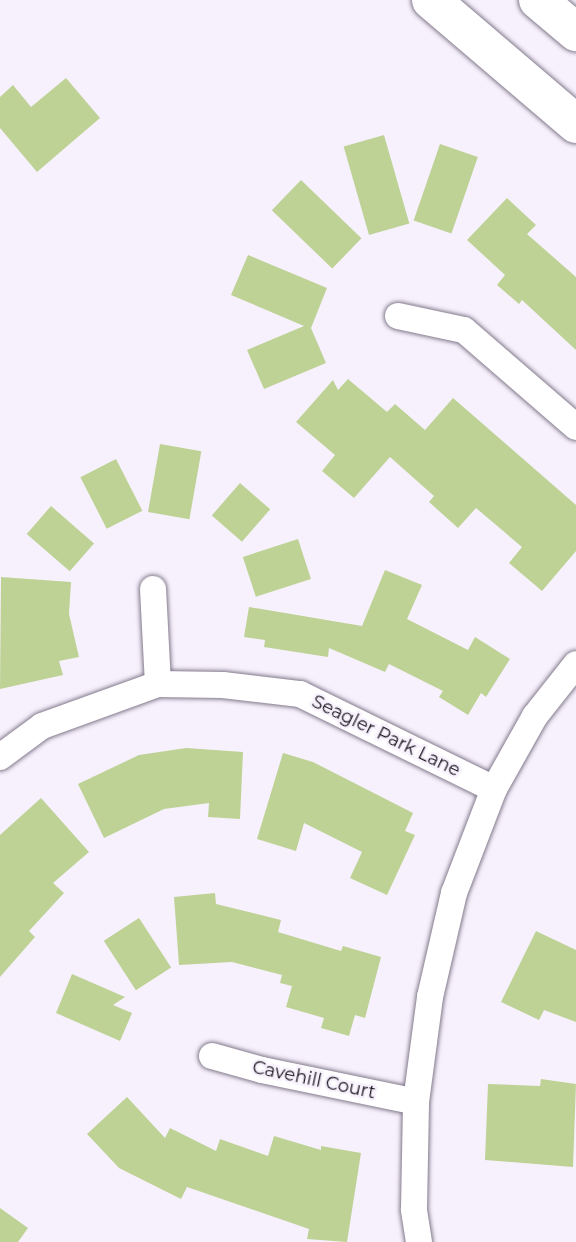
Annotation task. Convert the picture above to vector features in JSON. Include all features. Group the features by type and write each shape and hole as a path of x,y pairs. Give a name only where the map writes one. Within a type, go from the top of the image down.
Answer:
{"main road":[{"path":"431,0 576,124"},
{"path":"538,0 576,32"}],"street":[{"path":"398,316 464,330 576,427"},
{"path":"153,589 158,684"},
{"path":"419,1242 414,1209 416,1102 430,997 453,893 494,789 535,716 576,664"},
{"name":"Seagler Park Lane","path":"0,757 42,726 158,684 223,685 300,694 494,789"},
{"name":"Cavehill Court","path":"212,1056 262,1070 416,1102"}],"building":[{"path":"66,78 100,118 37,172 0,128 0,97 13,85 31,107"},
{"path":"384,135 409,223 369,235 344,147"},
{"path":"440,144 478,157 451,234 414,221"},
{"path":"301,180 361,238 332,269 272,210"},
{"path":"507,198 536,225 527,234 576,277 576,350 522,300 519,304 497,285 505,275 467,240"},
{"path":"248,255 327,288 311,328 326,363 264,389 247,350 304,326 231,295"},
{"path":"348,379 387,412 395,404 425,430 453,398 576,505 576,551 542,591 509,563 522,547 476,508 458,528 429,502 434,496 390,457 354,498 322,471 335,455 296,422 333,380 338,390"},
{"path":"160,444 201,451 189,519 148,512"},
{"path":"116,459 142,511 107,529 80,477"},
{"path":"240,483 270,509 242,542 212,515"},
{"path":"51,506 94,543 70,571 27,534"},
{"path":"298,539 311,579 256,597 243,557"},
{"path":"385,570 422,585 407,619 468,650 475,637 510,659 486,697 481,693 468,715 439,697 443,691 389,664 385,672 329,648 328,657 264,647 265,640 244,637 249,607 362,626"},
{"path":"1,577 71,582 69,614 79,657 59,661 63,675 0,689"},
{"path":"186,748 243,752 240,819 208,817 209,803 164,809 104,838 78,784 139,755"},
{"path":"283,753 313,762 413,813 405,831 415,835 387,895 350,878 362,852 304,823 296,851 257,839"},
{"path":"41,798 89,852 53,883 64,893 29,931 35,937 0,977 0,835"},
{"path":"215,893 216,904 281,920 278,932 341,951 343,946 381,957 365,1018 355,1015 349,1036 321,1028 324,1018 286,1007 292,986 280,983 282,975 232,962 179,965 174,897"},
{"path":"139,918 171,967 136,990 104,941"},
{"path":"536,931 576,950 576,1022 544,1010 539,1020 501,1002"},
{"path":"72,974 125,997 113,1005 132,1013 120,1041 56,1013"},
{"path":"541,1079 576,1084 573,1167 485,1160 488,1084 540,1086"},
{"path":"127,1097 165,1138 170,1128 216,1151 220,1139 268,1156 274,1136 321,1150 321,1146 361,1153 347,1242 307,1239 309,1229 187,1187 181,1199 119,1168 87,1134"},
{"path":"0,1208 28,1228 18,1242 0,1242"}]}
